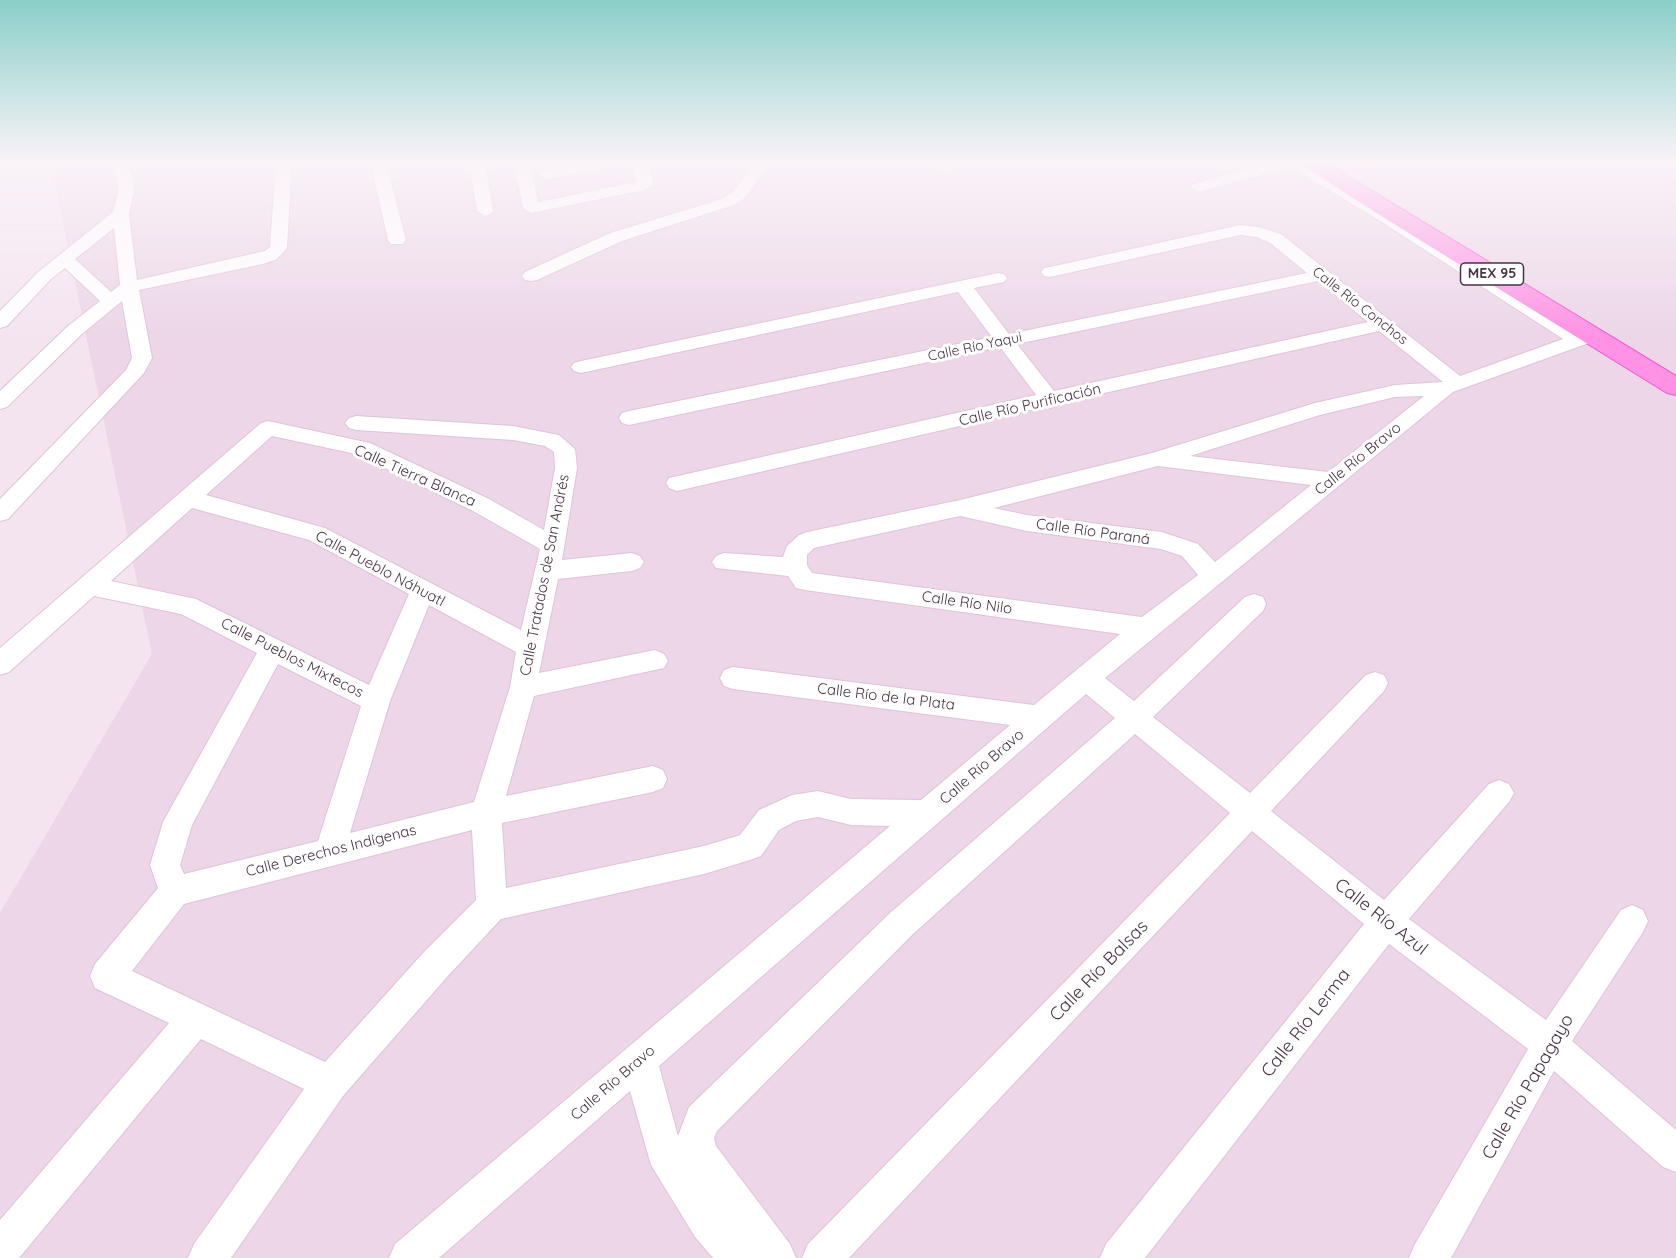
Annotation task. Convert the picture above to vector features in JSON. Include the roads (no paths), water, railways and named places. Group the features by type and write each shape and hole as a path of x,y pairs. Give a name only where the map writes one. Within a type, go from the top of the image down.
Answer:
{"main road":[{"name":"MEX 95","path":"1400,220 1585,337 1676,387"},
{"name":"MEX 95","path":"1439,220 1676,364"}],"street":[{"path":"0,322 44,276 114,220"},
{"path":"0,513 134,373 142,358 129,287 122,220"},
{"path":"0,402 75,330 129,287 258,260 271,255 278,248 280,220"},
{"path":"392,220 397,240"},
{"path":"531,276 616,237 671,220"},
{"name":"Calle Río Conchos","path":"1050,272 1240,230 1259,232 1275,238 1322,275 1383,324 1452,386"},
{"path":"65,259 111,301"},
{"name":"Calle Río Yaqui","path":"629,418 1322,275"},
{"path":"581,367 998,278"},
{"path":"963,285 1051,401"},
{"name":"Calle Río Purificación","path":"677,483 1051,401 1383,324"},
{"name":"Calle Río Bravo","path":"410,1258 1038,717 1332,480 1452,386 1585,337"},
{"path":"724,562 795,567 795,552 807,541 960,508 1155,460 1315,410 1395,392 1452,386"},
{"name":"Calle Tratados de San Andrés","path":"356,423 513,433 550,440 564,449 566,468 548,571 523,687 486,813 492,906"},
{"name":"Calle Tierra Blanca","path":"189,499 268,428 362,448 481,505 553,546"},
{"path":"1155,460 1332,480"},
{"path":"0,664 189,499"},
{"name":"Calle Pueblo Náhuatl","path":"189,499 270,519 317,534 422,592 530,647"},
{"name":"Calle Río Paraná","path":"960,508 1027,522 1162,541 1190,550 1204,564 1212,578"},
{"path":"548,571 632,562"},
{"name":"Calle Río Nilo","path":"795,567 805,581 1146,628"},
{"name":"Calle Pueblos Mixtecos","path":"92,586 187,606 376,701 330,850"},
{"path":"376,701 422,592"},
{"path":"776,1258 700,1155 696,1138 702,1120 901,924 1134,718 1254,604"},
{"path":"273,649 178,822 165,865 175,891 107,976 330,1083"},
{"path":"523,687 655,661"},
{"name":"Calle Río de la Plata","path":"733,678 1038,717"},
{"name":"Calle Río Azul","path":"1087,679 1386,922 1550,1044 1676,1154"},
{"name":"Calle Río Balsas","path":"822,1258 1375,683"},
{"name":"Calle Derechos Indígenas","path":"175,891 330,850 486,813 653,779"},
{"name":"Calle Río Lerma","path":"1120,1258 1386,922 1499,794"},
{"path":"208,1258 330,1083 435,965 492,906 704,860 750,846 769,820 792,808 818,804 851,812 928,814"},
{"name":"Calle Río Papagayo","path":"1429,1258 1550,1044 1632,921"},
{"path":"0,1250 195,1019"},
{"path":"640,1060 664,1152 709,1223 739,1258"}]}
